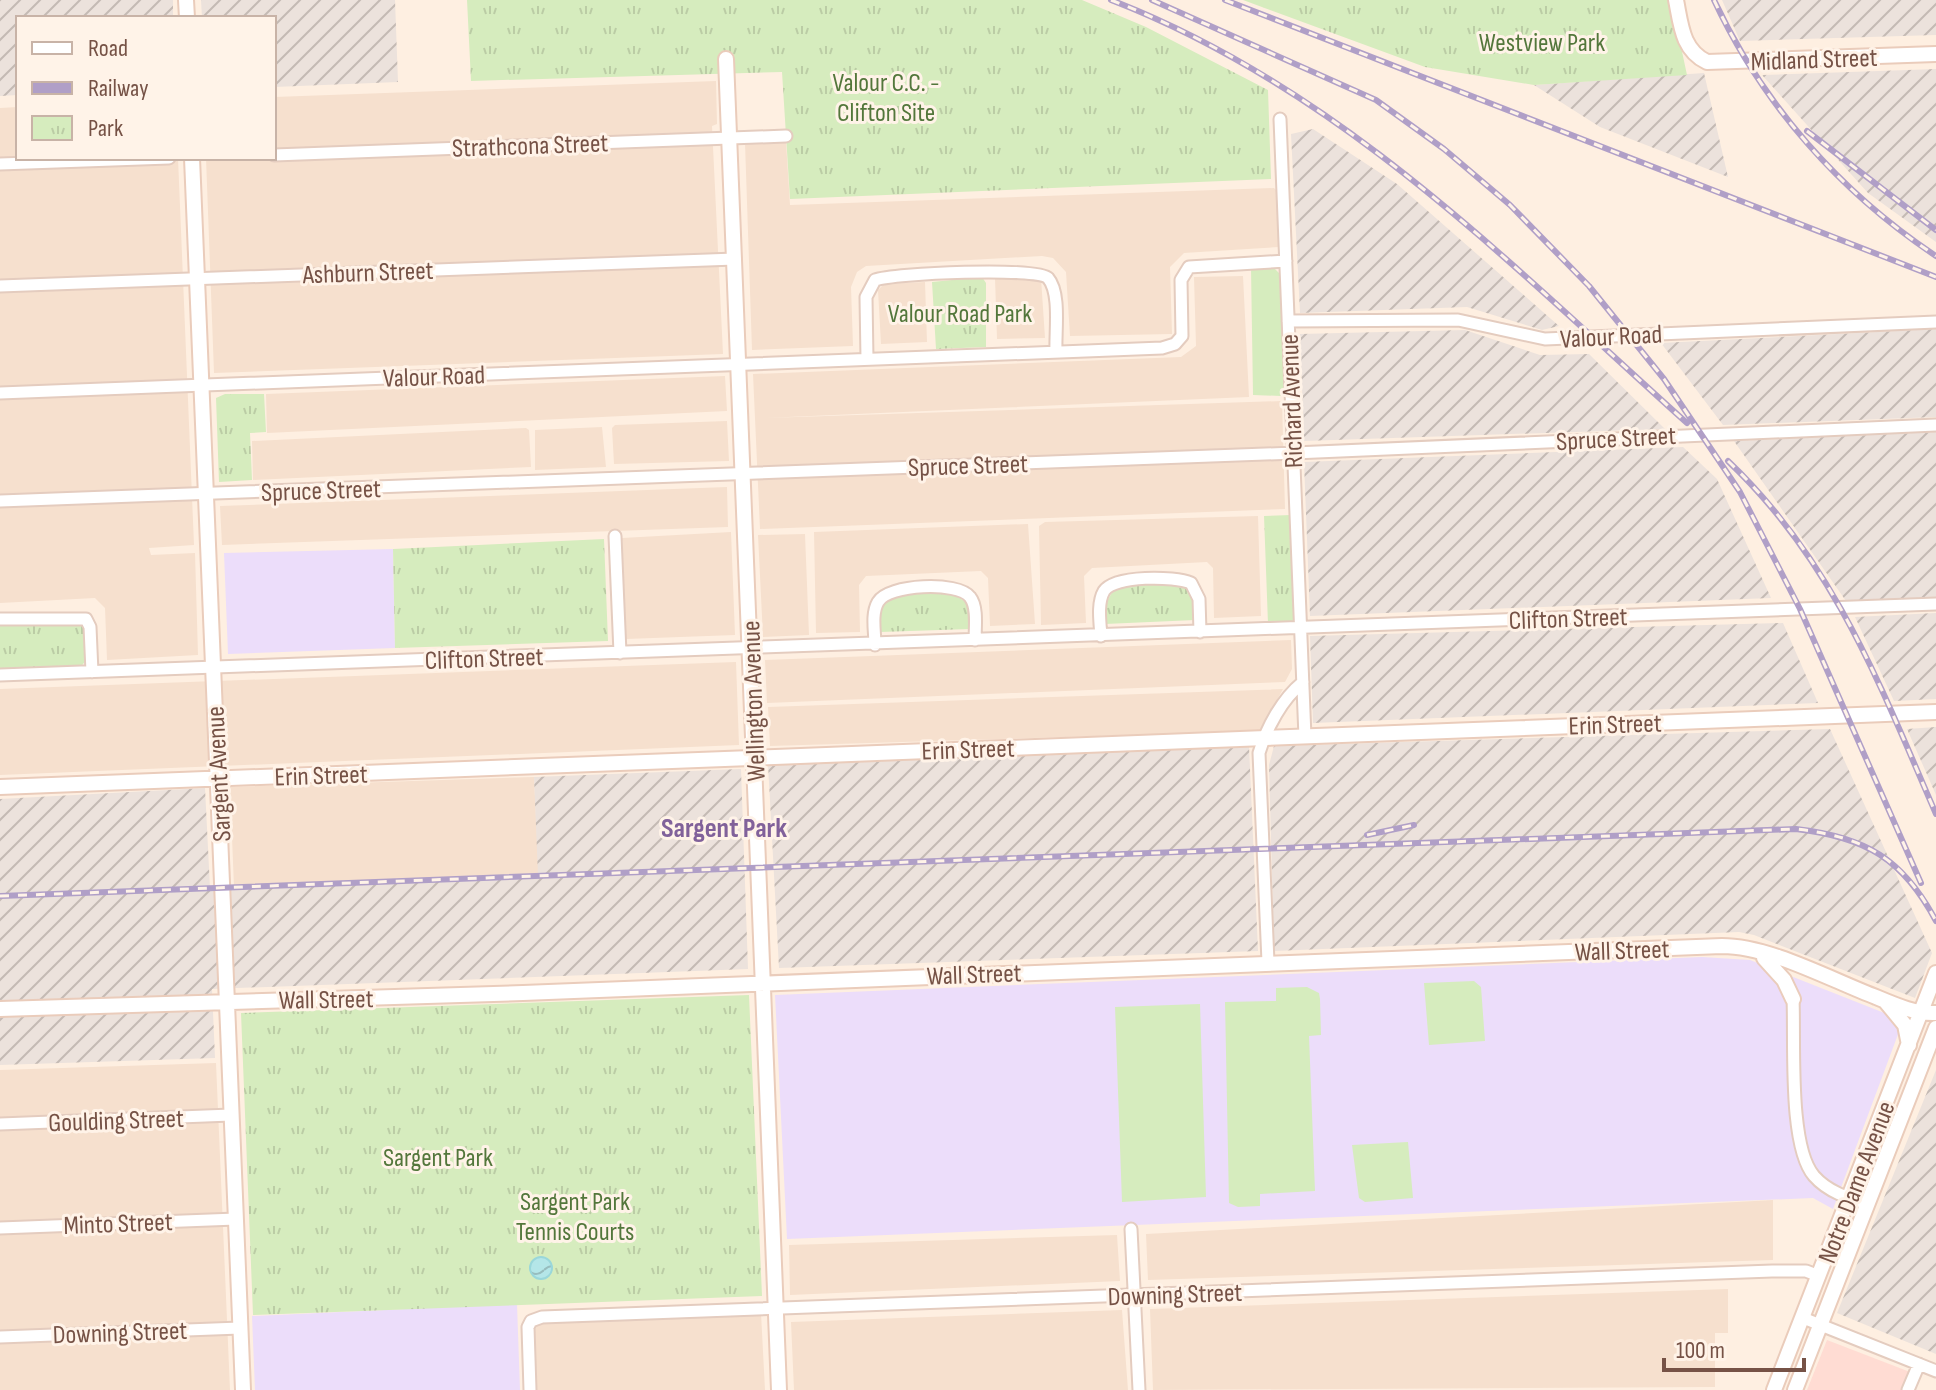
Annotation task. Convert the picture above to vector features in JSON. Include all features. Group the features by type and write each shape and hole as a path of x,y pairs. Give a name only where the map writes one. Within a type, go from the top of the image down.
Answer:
{"main road":[{"name":"Midland Street","path":"1676,0 1685,42 1693,55 1707,62 1936,54"},
{"name":"Wellington Avenue","path":"726,59 779,1390"},
{"name":"Sargent Avenue","path":"192,160 243,1390"},
{"name":"Erin Street","path":"0,787 1936,712"},
{"name":"Wall Street","path":"0,1009 1709,946 1755,950 1886,1001 1929,1013"},
{"path":"1755,950 1779,973 1793,999 1808,981 1829,979"},
{"name":"Notre Dame Avenue","path":"1774,1390 1909,1045 1929,1013 1936,973"},
{"path":"1886,1001 1905,1025 1909,1045"},
{"name":"Notre Dame Avenue","path":"1795,1390 1936,1028"}],"street":[{"name":"Richard Avenue","path":"1280,119 1305,737"},
{"name":"Strathcona Street","path":"276,155 786,136"},
{"path":"0,164 113,160"},
{"name":"Ashburn Street","path":"0,286 735,259"},
{"name":"Valour Road","path":"0,393 1169,347 1182,336 1181,285 1189,267 1286,261"},
{"path":"867,359 866,297 875,280 989,272 1029,271 1047,277 1053,288 1056,352"},
{"name":"Valour Road","path":"1288,321 1442,319 1545,339 1936,322"},
{"name":"Spruce Street","path":"0,501 1294,453 1936,425"},
{"path":"615,536 620,653"},
{"path":"1101,636 1102,594 1109,585 1123,580 1176,579 1191,583 1199,599 1200,632"},
{"path":"875,645 876,605 884,594 898,589 950,587 965,592 973,602 975,640"},
{"name":"Clifton Street","path":"0,675 751,650 1936,604"},
{"path":"0,619 77,616 86,619 90,627 92,672"},
{"path":"1268,962 1259,753 1264,738 1293,690 1303,682"},
{"path":"1793,999 1801,1152 1819,1181 1849,1198 1868,1204"},
{"name":"Goulding Street","path":"0,1124 231,1115"},
{"name":"Minto Street","path":"0,1228 236,1219"},
{"path":"1131,1229 1139,1390"},
{"name":"Downing Street","path":"530,1390 527,1336 531,1321 542,1317 1772,1271 1806,1271 1819,1276"},
{"path":"1803,1318 1936,1371"},
{"name":"Downing Street","path":"0,1337 240,1328"},
{"path":"1908,1390 1919,1364"}],"shaded area":[{"path":"0,0 173,0 173,16 16,16 16,95 0,96"},
{"path":"201,0 395,0 398,82 276,87 276,16 202,16"},
{"path":"1722,0 1936,0 1936,35 1740,41"},
{"path":"1936,69 1936,242 1868,193 1762,75"},
{"path":"1704,73 1728,177 1600,127 1534,85"},
{"path":"716,81 717,124 712,126 723,354 214,373 206,160 276,160 276,97"},
{"path":"16,107 16,160 178,160 194,545 149,548 151,555 195,553 198,655 107,660 105,608 95,598 0,603 0,108"},
{"path":"1313,129 1397,184 1559,326 1542,330 1467,307 1300,313 1291,134"},
{"path":"786,142 790,205 1274,188 1277,191 1279,247 1184,253 1170,267 1172,334 1070,336 1066,272 1053,258 1042,256 866,266 857,272 851,287 853,346 752,350 745,143"},
{"path":"1243,276 1249,397 765,418 1282,401 1285,509 760,529 753,374 1181,357 1196,346 1194,277"},
{"path":"995,278 1041,278 1045,338 997,339"},
{"path":"925,282 927,342 881,344 878,290 884,284"},
{"path":"1936,329 1936,417 1723,425 1661,343"},
{"path":"1465,330 1540,355 1589,354 1665,429 1304,441 1300,334"},
{"path":"725,376 727,411 267,433 266,394"},
{"path":"727,421 729,461 614,464 612,428 615,425"},
{"path":"602,427 606,467 535,470 535,430"},
{"path":"529,430 531,467 253,480 252,441"},
{"path":"1936,432 1936,598 1846,601 1734,441"},
{"path":"1683,447 1717,479 1771,598 1310,616 1304,462"},
{"path":"727,487 728,527 222,545 220,506"},
{"path":"1258,516 1261,616 1214,618 1213,568 1207,562 1092,568 1084,576 1086,623 1041,625 1039,526 1045,522"},
{"path":"1028,524 1035,624 990,626 988,578 981,571 866,576 859,585 860,632 816,633 814,532"},
{"path":"731,532 735,635 626,639 622,538"},
{"path":"805,534 809,635 763,637 758,535"},
{"path":"393,549 395,648 228,654 224,553"},
{"path":"1936,613 1936,699 1894,701 1855,617"},
{"path":"1783,623 1818,703 1313,723 1310,636"},
{"path":"1291,640 1292,669 1285,682 767,703 765,660"},
{"path":"736,662 739,745 0,775 0,689"},
{"path":"1283,689 1260,731 770,746 768,707"},
{"path":"1936,727 1936,795 1907,729"},
{"path":"1830,729 1932,953 1915,998 1754,935 1739,932 1274,951 1269,765 1274,746"},
{"path":"1249,746 1258,951 779,968 768,764"},
{"path":"741,769 748,969 212,989 215,1058 0,1065 0,799 205,788 210,888 538,876 534,777"},
{"path":"534,777 539,876 234,887 230,787"},
{"path":"1702,957 1750,960 1892,1016 1900,1029 1833,1209 1813,1198 787,1239 775,995"},
{"path":"216,1063 230,1390 0,1390 0,1070"},
{"path":"1936,1070 1936,1354 1837,1313"},
{"path":"1773,1200 1773,1260 1148,1280 1146,1234"},
{"path":"1117,1235 1120,1281 790,1295 789,1245"},
{"path":"1728,1289 1728,1333 1715,1333 1715,1387 1153,1390 1150,1309"},
{"path":"517,1304 520,1390 255,1390 252,1316"},
{"path":"1122,1310 1128,1390 794,1390 791,1322"},
{"path":"761,1313 765,1390 531,1390 533,1322"},
{"path":"1827,1340 1910,1372 1903,1390 1807,1390"}],"green space":[{"name":"Valour C.C. - Clifton Site","path":"467,0 1082,0 1146,27 1268,90 1271,179 790,199 782,72 471,81"},
{"name":"Westview Park","path":"1243,0 1671,0 1687,75 1534,85 1425,67"},
{"path":"1251,267 1273,267 1280,274 1285,392 1281,396 1253,395"},
{"name":"Valour Road Park","path":"982,277 986,283 986,347 936,349 932,282"},
{"path":"225,394 264,394 266,432 250,433 252,480 219,482 216,398"},
{"path":"1291,515 1295,623 1268,624 1264,516"},
{"path":"604,539 608,641 395,648 393,549"},
{"path":"1136,583 1175,583 1191,591 1195,620 1105,624 1106,608 1116,589"},
{"path":"951,592 967,603 970,629 880,632 881,604 900,593"},
{"path":"81,623 86,628 87,659 79,669 0,672 0,624"},
{"path":"1474,981 1481,987 1485,1041 1429,1045 1424,983"},
{"path":"1307,987 1319,993 1320,999 1321,1035 1309,1036 1315,1191 1260,1194 1260,1206 1238,1207 1229,1203 1225,1002 1276,1001 1276,988"},
{"name":"Sargent Park","path":"749,995 762,1296 253,1315 241,1013"},
{"path":"1200,1004 1206,1197 1122,1202 1115,1007"},
{"path":"1408,1142 1413,1198 1365,1202 1359,1198 1352,1145"}],"water":[{"path":"541,1257 552,1268 541,1279 530,1268"}],"railway":[{"path":"1111,0 1194,37 1272,81 1347,130 1487,242 1687,423"},
{"path":"1152,0 1376,100 1444,149 1510,205 1589,286 1664,379 1740,492 1800,609 1921,883"},
{"path":"1225,0 1936,277"},
{"path":"1714,0 1756,75 1807,143 1868,204 1936,256"},
{"path":"1807,131 1936,230"},
{"path":"1728,461 1797,540 1825,583 1873,671 1936,814"},
{"path":"1367,835 1414,825"},
{"path":"0,896 1796,829 1843,838 1880,855 1910,882 1936,921"}],"district":[{"name":"Sargent Park","path":"724,827"}],"park label":[{"name":"Sargent Park Tennis Courts","path":"575,1216"}]}
